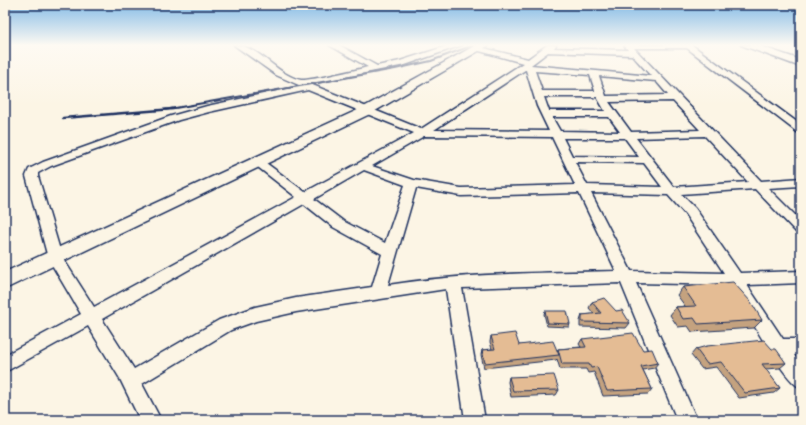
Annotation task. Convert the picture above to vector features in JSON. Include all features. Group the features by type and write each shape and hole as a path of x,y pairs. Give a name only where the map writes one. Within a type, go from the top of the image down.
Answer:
{"street":[{"path":"266,65 279,73 305,85 422,133 628,135 708,133"},
{"path":"370,65 378,69"},
{"path":"151,420 131,381 55,258 32,176 33,171 47,164 175,118 305,85 394,65"},
{"path":"5,281 366,111 449,65"},
{"path":"525,65 594,74 659,79"},
{"path":"645,65 708,133 795,216 801,229"},
{"path":"713,65 801,130"},
{"path":"528,66 546,114 626,277 687,420"},
{"path":"5,364 422,133 528,66"},
{"path":"594,74 601,96 612,114 671,191 690,211 727,265 734,279 801,380"},
{"path":"538,94 675,98"},
{"path":"546,114 612,114"},
{"path":"568,159 647,160"},
{"path":"258,162 338,224 389,252"},
{"path":"362,166 412,183 461,192 584,189 671,191 801,182"},
{"path":"378,292 389,252 412,183"},
{"path":"131,381 225,325 255,314 296,305 378,292 454,283 626,277 734,279 801,277"},
{"path":"454,283 475,420"},
{"path":"778,347 801,347"}],"building":[{"path":"733,282 751,302 762,320 698,324 694,318 683,319 676,307 696,306 683,287"},
{"path":"604,298 616,311 622,310 630,323 582,322 582,315 601,313 592,302"},
{"path":"545,311 567,311 570,324 548,323"},
{"path":"515,333 519,345 553,341 559,355 485,363 482,350 495,349 491,336"},
{"path":"633,333 643,350 652,349 658,363 641,366 652,389 607,391 597,367 591,368 589,364 562,364 558,349 586,347 582,339"},
{"path":"764,340 772,349 776,349 786,363 762,364 780,388 745,393 721,362 707,364 696,349 707,346"},
{"path":"554,375 559,390 513,391 509,377"}],"railway":[{"path":"167,110 414,65"},
{"path":"167,110 173,109"},
{"path":"63,118 167,110"}]}
